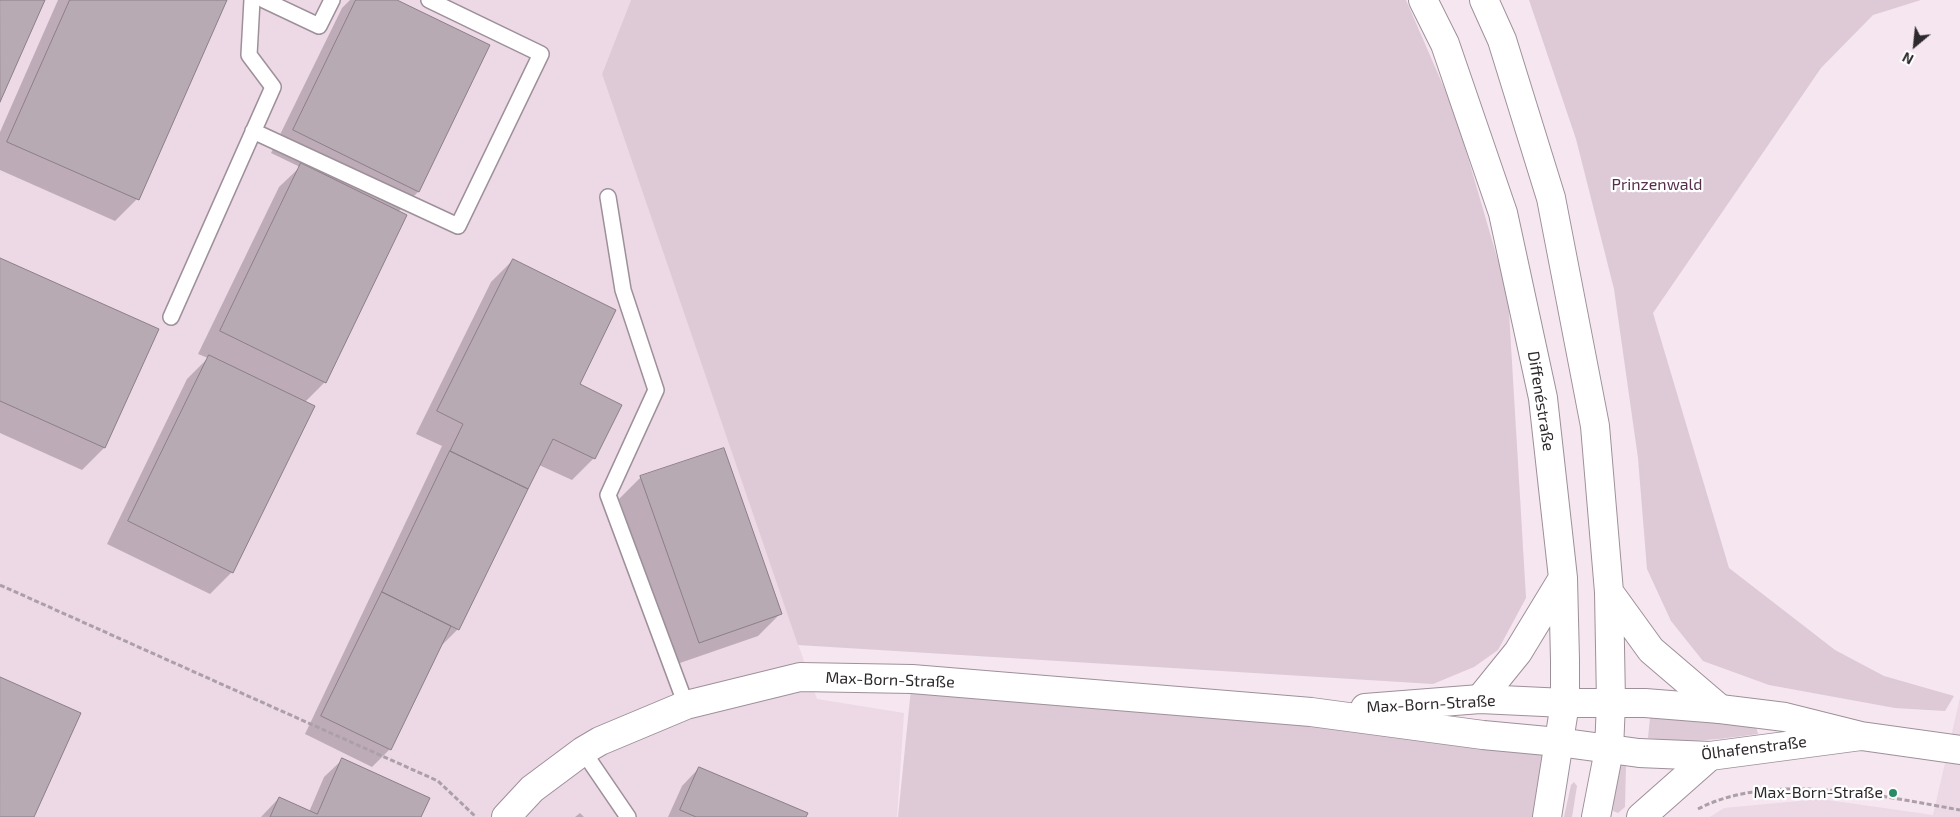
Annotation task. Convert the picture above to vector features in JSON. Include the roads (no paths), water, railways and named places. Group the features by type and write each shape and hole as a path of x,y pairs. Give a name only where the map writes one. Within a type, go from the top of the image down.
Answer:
{"main road":[{"name":"Diffenéstraße","path":"1423,0 1445,44 1504,213 1543,398 1563,578 1565,703 1547,817"},
{"path":"1484,0 1502,40 1551,198 1595,426 1609,592 1611,702 1609,750 1596,817"},
{"path":"1480,699 1518,652 1563,578"},
{"path":"1609,592 1651,650 1720,709"},
{"name":"Max-Born-Straße","path":"506,817 532,789 583,751 600,742 686,705 800,677 912,678 1311,712 1483,736 1558,742"},
{"name":"Max-Born-Straße","path":"1311,712 1480,699 1565,703 1611,702"},
{"name":"Ölhafenstraße","path":"1611,702 1720,709 1785,717 1861,736 1960,750"},
{"name":"Ölhafenstraße","path":"1558,742 1609,750 1710,756 1861,736"},
{"path":"1640,817 1710,756"}],"lane":[{"path":"171,317 273,87 249,55 252,0"},
{"path":"264,0 319,26 332,0"},
{"path":"254,131 458,226 541,54 429,0"},
{"path":"608,197 623,290 656,390 608,495 686,705"},
{"path":"583,751 628,817"}],"place":[{"name":"Max-Born-Straße","path":"1893,793"}],"park label":[{"name":"Prinzenwald","path":"1657,185"}]}
